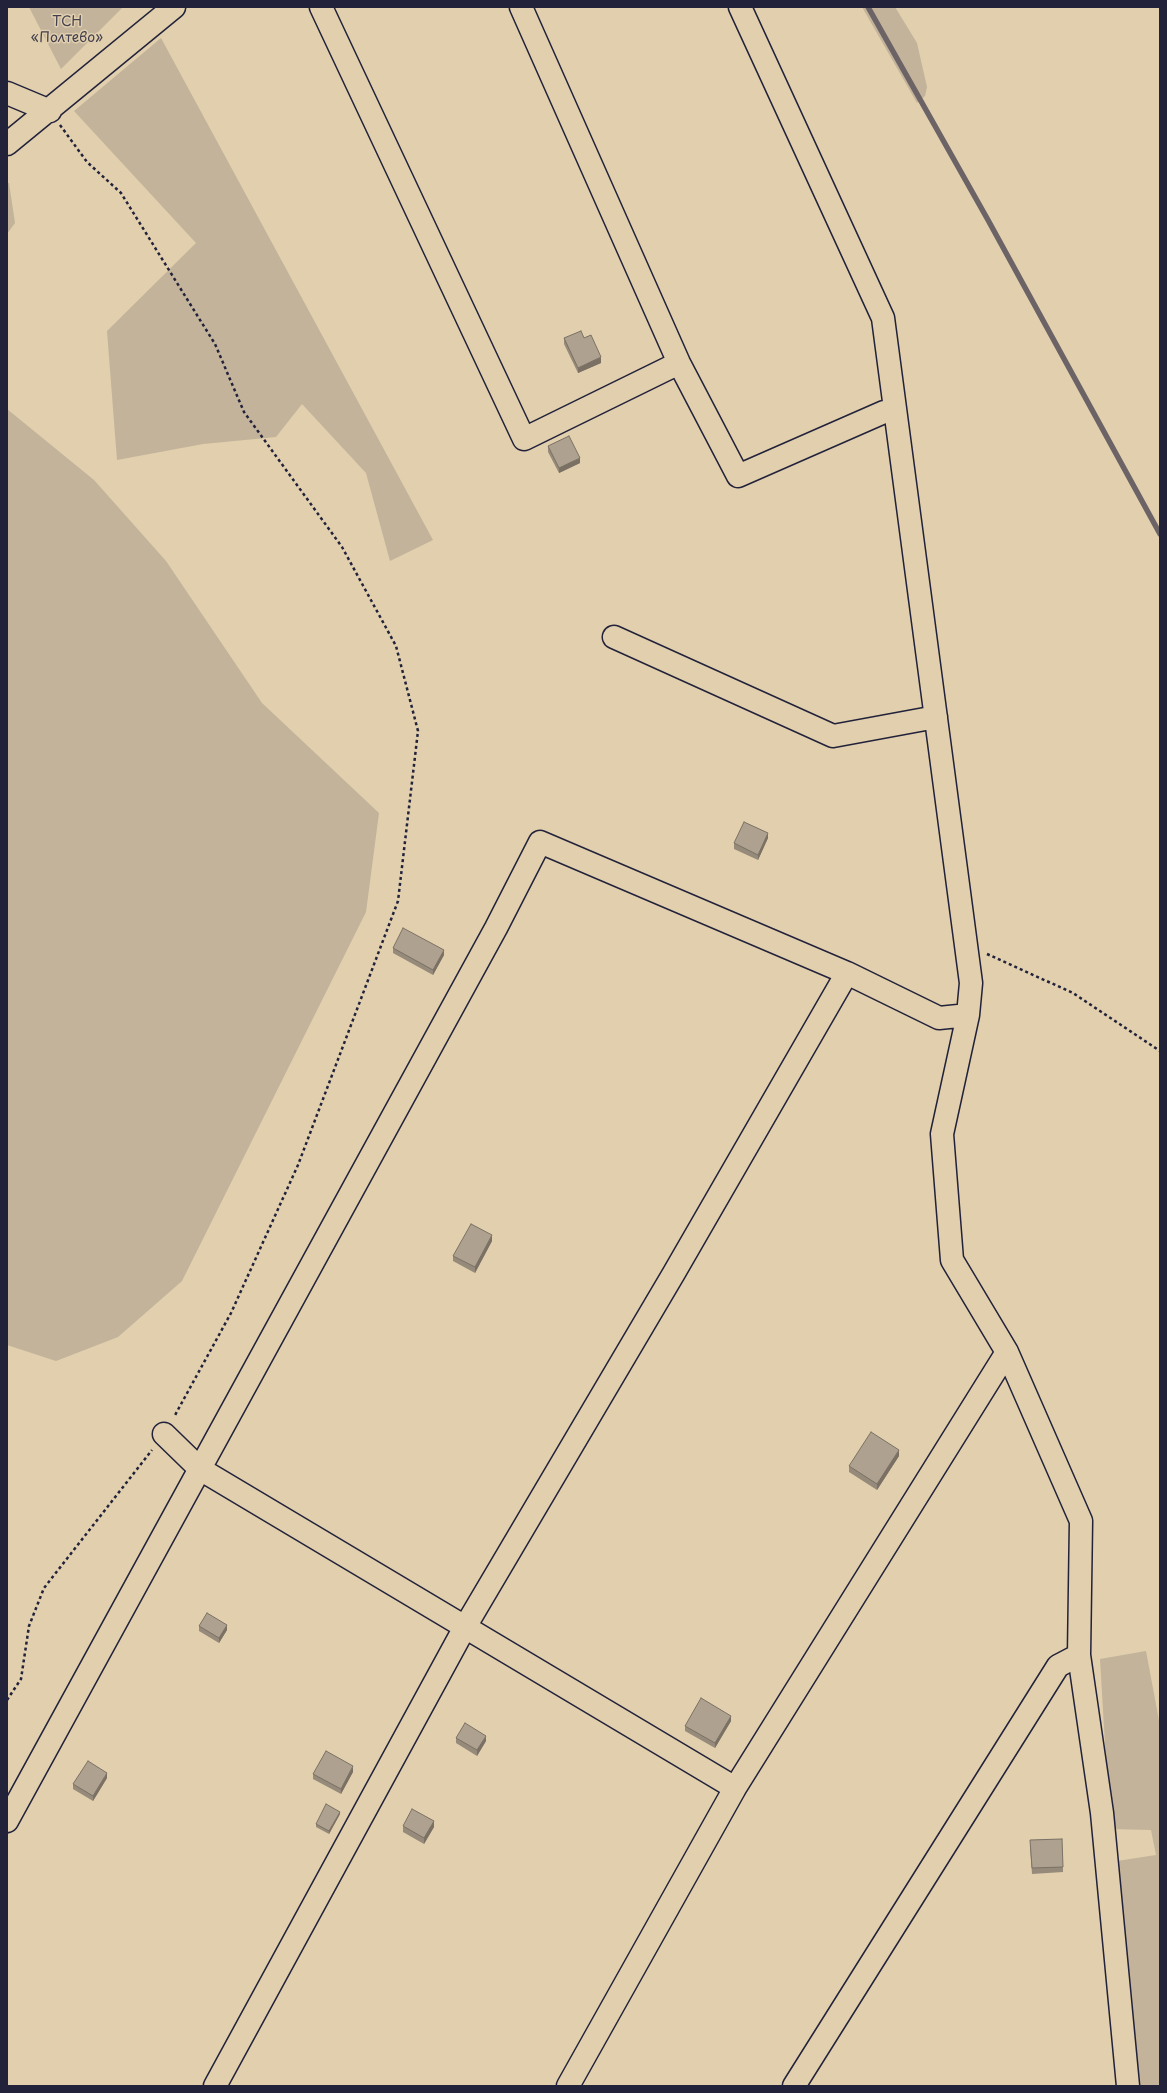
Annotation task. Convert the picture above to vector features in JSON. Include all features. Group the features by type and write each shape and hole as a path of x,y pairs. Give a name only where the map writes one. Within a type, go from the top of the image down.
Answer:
{"street":[{"path":"7,144 174,7"},
{"path":"321,7 524,439 679,363"},
{"path":"521,7 679,363 738,476 884,412 895,409"},
{"path":"740,7 883,318 971,983 968,1015 942,1134 952,1260 1007,1352 1081,1521 1079,1655 1102,1813 1125,2083"},
{"path":"7,93 50,110"},
{"path":"614,637 833,736 936,717"},
{"path":"7,1821 493,935 540,842 847,973 939,1018 968,1015"},
{"path":"215,2086 465,1627 674,1273 847,973"},
{"path":"568,2086 735,1788 1007,1352"},
{"path":"164,1434 200,1469 735,1788"},
{"path":"794,2086 1058,1666 1079,1655"}],"path":[{"path":"7,1700 21,1679 29,1626 44,1588 164,1434 231,1313 298,1165 398,901 418,731 396,646 342,547 244,412 215,344 121,193 88,162 50,110"},
{"path":"966,944 1073,993 1160,1051"}],"green space":[{"name":"ТСН «Полтево»","path":"29,7 123,7 61,69"},
{"path":"862,7 895,7 917,43 927,87 925,96 917,103"},
{"path":"161,38 433,540 390,561 366,473 302,404 276,437 203,444 117,460 107,331 196,243 74,111"},
{"path":"7,183 9,183 15,223 7,234"},
{"path":"7,409 94,480 166,561 262,703 379,813 366,912 182,1281 118,1337 56,1361 7,1345"},
{"path":"1146,1651 1160,1726 1160,2086 1138,2086 1117,1861 1156,1855 1151,1830 1110,1829 1100,1659"}],"building":[{"path":"581,331 584,338 591,335 601,357 578,368 564,338"},
{"path":"569,436 580,458 559,468 548,446"},
{"path":"744,822 768,833 758,855 734,843"},
{"path":"403,928 444,950 433,970 393,948"},
{"path":"471,1224 492,1235 475,1267 453,1256"},
{"path":"871,1432 899,1450 877,1484 849,1466"},
{"path":"207,1613 227,1625 219,1638 199,1626"},
{"path":"701,1698 731,1716 715,1743 685,1726"},
{"path":"465,1723 486,1736 477,1750 456,1738"},
{"path":"326,1751 353,1766 341,1789 313,1774"},
{"path":"88,1761 107,1773 93,1796 73,1784"},
{"path":"326,1804 340,1812 329,1831 316,1824"},
{"path":"412,1809 434,1821 424,1838 403,1826"},
{"path":"1062,1839 1063,1867 1032,1868 1030,1840"}],"waterway":[{"path":"868,7 988,220 1160,534"}]}
